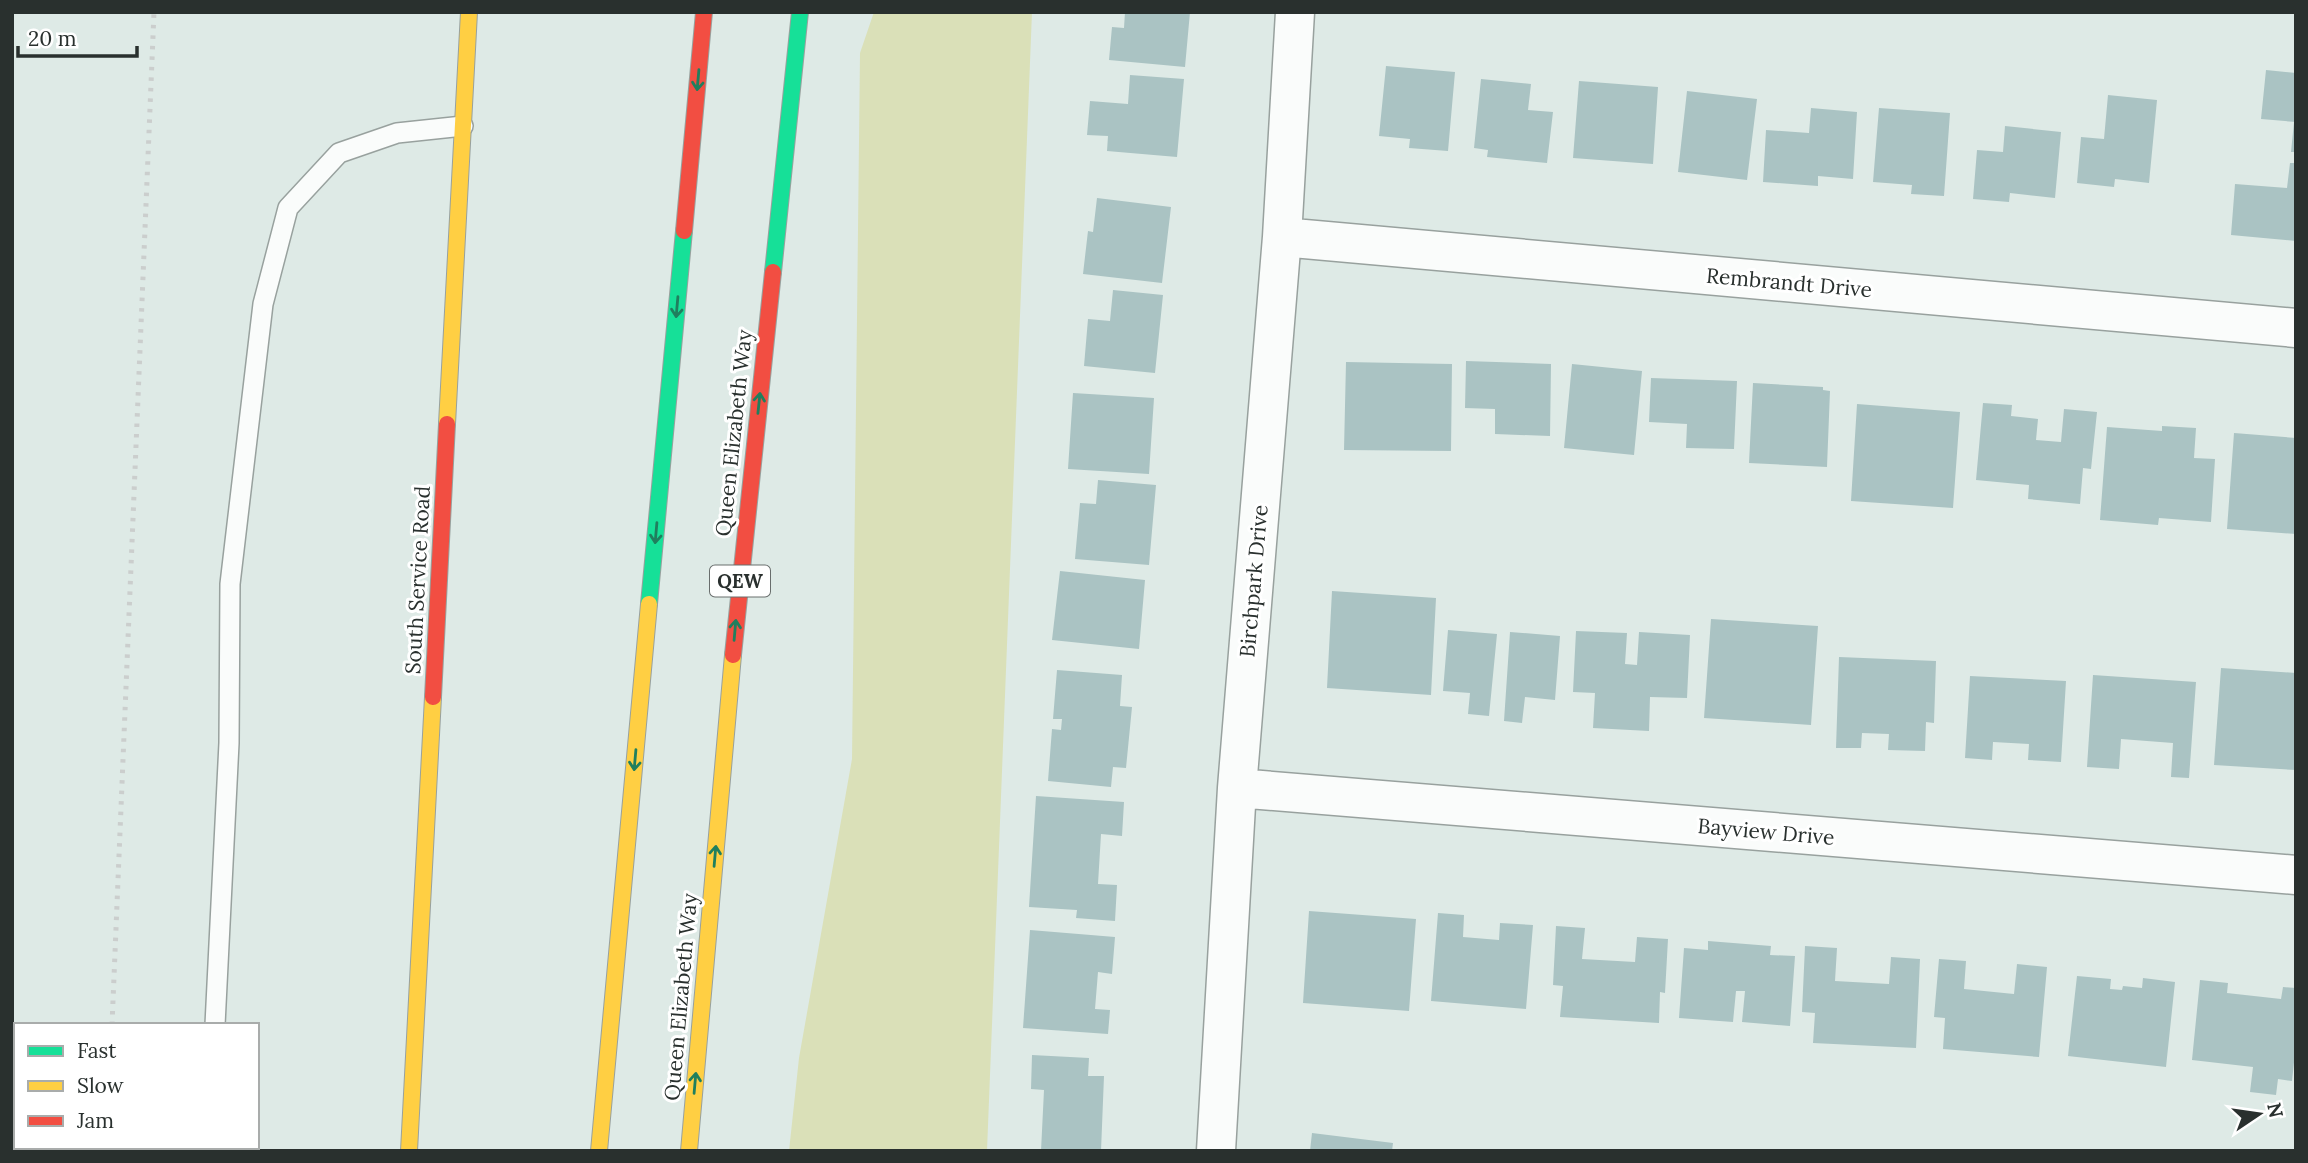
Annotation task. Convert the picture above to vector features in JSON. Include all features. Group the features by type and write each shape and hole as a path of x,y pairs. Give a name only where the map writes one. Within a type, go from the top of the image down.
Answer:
{"main road":[{"name":"South Service Road","path":"409,1151 469,12"},
{"path":"599,1151 704,12"},
{"name":"Queen Elizabeth Way","path":"688,1151 739,591 800,12"}],"street":[{"name":"Birchpark Drive","path":"1216,1151 1237,788 1282,237 1295,12"},
{"name":"Rembrandt Drive","path":"1282,237 2296,328"},
{"name":"Bayview Drive","path":"1237,788 2296,875"}],"lane":[{"path":"215,1023 229,743 230,584 263,304 288,208 339,153 397,133 463,126"}],"green space":[{"path":"874,12 1032,12 987,1151 789,1151 799,1058 852,759 860,53"}],"building":[{"path":"1125,12 1190,12 1185,67 1109,60 1112,27 1124,28"},
{"path":"1386,66 1455,72 1448,151 1409,148 1410,139 1379,136"},
{"path":"2266,70 2296,73 2296,122 2261,119"},
{"path":"1130,75 1184,79 1177,157 1107,151 1108,136 1087,135 1090,101 1128,104"},
{"path":"1481,79 1531,84 1528,110 1553,112 1547,163 1487,157 1488,150 1474,148"},
{"path":"1579,81 1658,87 1653,164 1573,158"},
{"path":"1687,91 1757,99 1747,180 1678,172"},
{"path":"2108,95 2157,100 2149,183 2115,179 2114,187 2077,183 2081,137 2104,139"},
{"path":"1811,108 1857,112 1853,179 1818,176 1818,186 1763,182 1766,130 1809,133"},
{"path":"1879,108 1950,113 1944,196 1911,194 1912,185 1873,182"},
{"path":"2294,122 2296,152 2291,152"},
{"path":"2005,126 2061,132 2055,198 2010,193 2009,202 1973,199 1977,150 2003,152"},
{"path":"2290,163 2296,163 2296,241 2231,235 2235,184 2287,188"},
{"path":"1097,198 1171,207 1162,283 1083,274 1088,231 1093,232"},
{"path":"1113,290 1163,295 1155,373 1084,366 1088,319 1110,321"},
{"path":"1466,361 1551,364 1550,436 1495,434 1495,409 1465,408"},
{"path":"1346,362 1452,364 1451,451 1344,450"},
{"path":"1572,364 1642,371 1634,455 1564,448"},
{"path":"1651,378 1737,381 1734,449 1686,448 1687,424 1649,422"},
{"path":"1753,383 1823,387 1823,390 1830,391 1827,467 1749,463"},
{"path":"1073,393 1154,398 1149,474 1068,469"},
{"path":"1983,403 2012,405 2011,416 2038,419 2036,440 2061,442 2064,409 2097,412 2091,469 2083,468 2080,504 2028,499 2029,485 1976,480"},
{"path":"1857,404 1960,412 1953,508 1851,501"},
{"path":"2162,426 2196,428 2194,458 2215,459 2211,522 2159,518 2158,525 2100,520 2107,427 2162,431"},
{"path":"2234,433 2296,438 2296,534 2227,529"},
{"path":"1098,480 1156,485 1149,565 1075,559 1080,503 1096,504"},
{"path":"1060,571 1145,580 1139,649 1052,640"},
{"path":"1332,591 1436,598 1431,695 1327,688"},
{"path":"1711,619 1818,626 1811,725 1704,718"},
{"path":"1448,630 1497,634 1489,716 1468,714 1470,693 1443,691"},
{"path":"1576,631 1627,633 1625,664 1637,665 1639,632 1690,635 1687,698 1650,697 1649,731 1593,728 1595,693 1573,692"},
{"path":"1510,632 1560,636 1555,700 1525,697 1522,723 1504,721"},
{"path":"1839,657 1936,661 1934,723 1926,722 1925,751 1888,750 1889,734 1862,733 1861,748 1836,748"},
{"path":"2221,668 2296,673 2296,770 2214,765"},
{"path":"1057,670 1122,675 1120,706 1132,707 1126,768 1113,767 1111,787 1048,781 1052,729 1061,730 1062,719 1053,719"},
{"path":"2093,675 2196,682 2189,778 2171,777 2173,743 2121,739 2119,769 2087,767"},
{"path":"1970,676 2066,681 2061,762 2028,760 2029,744 1993,742 1992,760 1965,758"},
{"path":"1036,796 1124,802 1122,836 1101,834 1098,884 1117,885 1115,921 1076,918 1077,910 1029,907"},
{"path":"1309,911 1416,919 1409,1011 1303,1003"},
{"path":"1438,913 1464,915 1463,937 1499,940 1500,923 1533,925 1526,1009 1431,1001"},
{"path":"1556,926 1585,928 1582,959 1635,962 1637,937 1668,939 1665,993 1660,992 1659,1023 1560,1017 1563,986 1553,985"},
{"path":"1030,930 1115,937 1112,974 1098,972 1095,1009 1110,1010 1108,1034 1023,1028"},
{"path":"1708,941 1771,946 1770,955 1795,956 1790,1026 1742,1022 1745,991 1736,991 1733,1022 1679,1018 1684,948 1708,950"},
{"path":"1805,946 1837,948 1835,981 1889,984 1891,957 1920,959 1916,1048 1813,1043 1815,1013 1802,1012"},
{"path":"1939,959 1966,961 1964,989 2014,994 2017,964 2047,967 2039,1057 1943,1049 1945,1018 1934,1017"},
{"path":"2077,976 2111,979 2110,989 2122,990 2123,986 2142,988 2143,978 2175,982 2166,1067 2068,1056"},
{"path":"2200,980 2228,983 2227,993 2281,999 2283,987 2296,988 2296,1044 2292,1081 2278,1079 2276,1095 2250,1092 2253,1067 2192,1060"},
{"path":"1032,1055 1089,1058 1088,1076 1104,1076 1101,1151 1041,1151 1044,1090 1031,1089"},
{"path":"1312,1133 1393,1143 1392,1151 1310,1151"}],"railway":[{"path":"112,1023 154,12"}],"traffic: fast":[{"path":"773,272 800,12"},
{"path":"649,604 684,231"}],"traffic: slow":[{"path":"447,424 469,12"},
{"path":"599,1151 649,604"},
{"path":"689,1151 733,655"},
{"path":"409,1151 433,697"}],"traffic: jam":[{"path":"684,231 704,12"},
{"path":"733,655 773,272"},
{"path":"433,697 447,424"}]}
